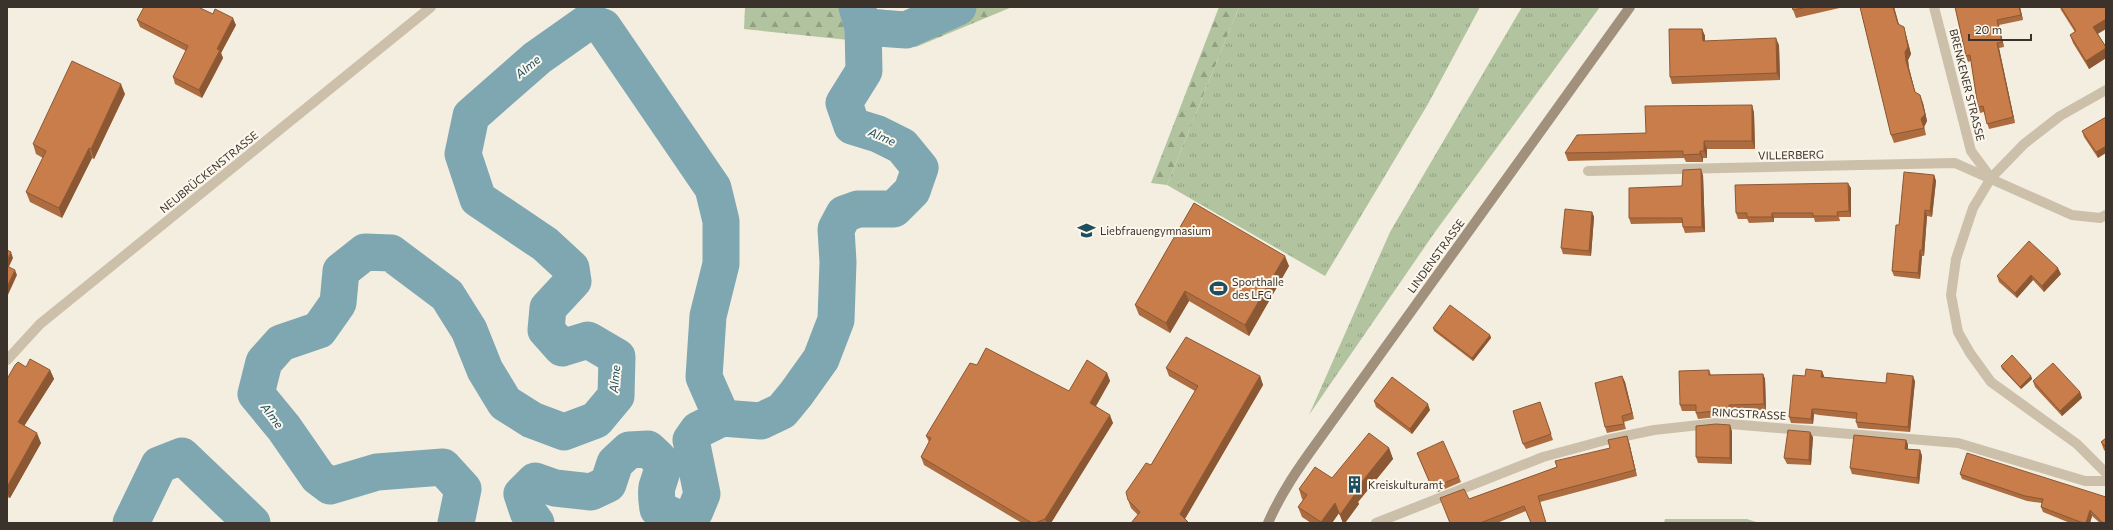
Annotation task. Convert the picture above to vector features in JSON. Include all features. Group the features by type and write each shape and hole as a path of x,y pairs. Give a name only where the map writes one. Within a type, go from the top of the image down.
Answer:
{"main road":[{"name":"LINDENSTRASSE","path":"1268,523 1292,478 1630,7"}],"street":[{"name":"NEUBRÜCKENSTRASSE","path":"7,360 40,324 431,7"},
{"name":"BRENKENER STRASSE","path":"1934,7 1971,151 1991,178"},
{"path":"2106,90 2060,116 2024,144 1991,178 1973,208 1956,259 1951,295 1958,332 1970,353 1991,382 2078,444 2106,473"},
{"name":"VILLERBERG","path":"1588,171 1955,163 2072,215 2100,218 2106,215"},
{"name":"RINGSTRASSE","path":"1376,523 1543,457 1606,440 1654,430 1718,423 1958,443 2085,481 2106,481"}],"green space":[{"path":"745,7 858,7 905,12 916,7 1012,7 916,47 744,29"},
{"path":"1219,7 1239,7 1167,185 1151,183"},
{"path":"1239,7 1480,7 1428,104 1325,276 1167,185"},
{"path":"1522,7 1600,7 1435,232 1309,415 1390,232"},
{"path":"1665,519 1747,519 1759,523 1664,523"}],"building":[{"path":"144,7 198,7 213,14 215,9 233,18 217,49 220,50 199,90 173,77 188,46 137,20"},
{"path":"1792,7 1807,7 1793,10"},
{"path":"1860,7 1893,7 1898,24 1904,27 1908,47 1905,52 1906,61 1915,92 1920,95 1925,114 1921,119 1924,128 1891,135"},
{"path":"1955,7 2019,7 2021,15 1997,20 2002,42 1997,43 2013,117 1987,124 1983,106 1978,107 1970,55 1966,56"},
{"path":"2061,7 2106,7 2106,19 2093,27 2106,48 2086,61 2070,35 2076,31"},
{"path":"1669,29 1702,29 1703,41 1776,38 1777,73 1670,77"},
{"path":"72,61 121,84 91,149 89,148 59,208 26,192 46,151 33,144"},
{"path":"1752,105 1752,141 1704,141 1704,151 1700,151 1700,154 1683,155 1683,151 1565,153 1577,135 1646,133 1645,106"},
{"path":"2106,117 2106,146 2096,152 2082,131"},
{"path":"1701,169 1702,227 1683,227 1682,218 1629,218 1629,188 1682,186 1683,170"},
{"path":"1904,172 1934,175 1930,211 1925,210 1922,250 1920,250 1918,273 1892,271 1896,225 1899,225"},
{"path":"1848,183 1849,211 1837,212 1838,216 1813,216 1813,213 1772,213 1772,217 1747,217 1747,213 1736,213 1735,185"},
{"name":"Sporthalle des LFG","path":"1194,203 1285,256 1245,325 1185,291 1166,323 1135,305"},
{"path":"1565,209 1592,212 1589,251 1561,248"},
{"path":"2029,241 2058,268 2042,286 2031,275 2015,293 1997,276"},
{"path":"7,250 11,252 7,261"},
{"path":"7,266 15,270 7,287"},
{"path":"1450,305 1490,335 1472,358 1433,328"},
{"path":"1186,337 1260,376 1180,514 1189,523 1131,523 1140,512 1128,500 1126,492 1146,463 1151,465 1198,386 1166,368"},
{"path":"986,348 1069,391 1087,360 1107,373 1090,403 1110,415 1045,519 1035,523 1032,523 921,457 931,438 926,436 970,363 977,365"},
{"path":"2012,355 2031,376 2020,387 2001,366"},
{"path":"30,359 50,370 18,422 37,433 7,487 7,379 18,362 26,367"},
{"path":"2053,363 2080,392 2060,411 2033,381"},
{"path":"1806,369 1822,371 1821,377 1886,383 1887,373 1913,376 1908,427 1856,422 1857,413 1817,409 1812,409 1811,419 1789,417 1793,375 1805,376"},
{"path":"1709,370 1709,375 1763,374 1764,404 1729,405 1730,412 1715,411 1696,413 1696,405 1680,405 1679,371"},
{"path":"1622,376 1632,413 1622,416 1624,424 1605,427 1595,383"},
{"path":"1392,377 1428,404 1410,429 1374,401"},
{"path":"1540,402 1551,434 1523,444 1513,411"},
{"path":"1716,424 1730,425 1730,458 1696,457 1696,426"},
{"path":"1788,430 1810,432 1809,460 1784,458"},
{"name":"Kreiskulturamt","path":"1369,433 1389,448 1353,493 1355,494 1340,515 1335,503 1321,522 1298,507 1307,495 1299,489 1315,467 1332,478"},
{"path":"1854,435 1906,440 1905,449 1920,450 1917,478 1850,468"},
{"path":"1627,436 1635,470 1538,496 1546,523 1531,523 1524,506 1480,523 1450,523 1440,498 1464,489 1469,499 1557,467 1555,461 1610,448 1608,440"},
{"path":"2106,438 2106,447 2101,442"},
{"path":"1443,441 1459,477 1436,486 1434,481 1430,483 1417,453"},
{"path":"1967,453 2106,497 2106,523 2103,523 2090,510 2086,523 2083,523 2041,507 2043,499 2025,496 1960,474"}],"waterway":[{"name":"Alme","path":"536,523 528,512 522,494 535,481 555,488 591,492 608,484 615,463 629,450 648,449 661,462 662,466 657,487 658,509 681,520 695,511 702,494 691,440 698,430 722,418 761,421 782,411 821,359 836,320 838,262 836,229 844,214 858,209 894,209 912,191 920,168 902,146 878,134 852,126 844,103 864,71 863,27 857,7"},
{"name":"Alme","path":"863,27 906,30 958,7"},
{"name":"Alme","path":"456,523 463,489 443,467 377,472 330,486 318,477 284,428 256,394 264,362 281,343 319,330 338,303 341,271 365,252 391,253 447,295 469,330 485,370 505,403 532,420 564,432 596,420 616,396 617,357 588,340 562,348 546,330 548,308 573,281 571,268 545,244 478,199 463,154 471,116 537,58 588,22 603,27 713,188 721,221 721,264 708,316 704,377 722,418"},
{"name":"Alme","path":"131,523 159,465 182,456 252,523"}],"place":[{"name":"Liebfrauengymnasium","path":"1087,231"},
{"name":"Sporthalle des LFG","path":"1219,288"},
{"name":"Kreiskulturamt","path":"1355,485"}]}
